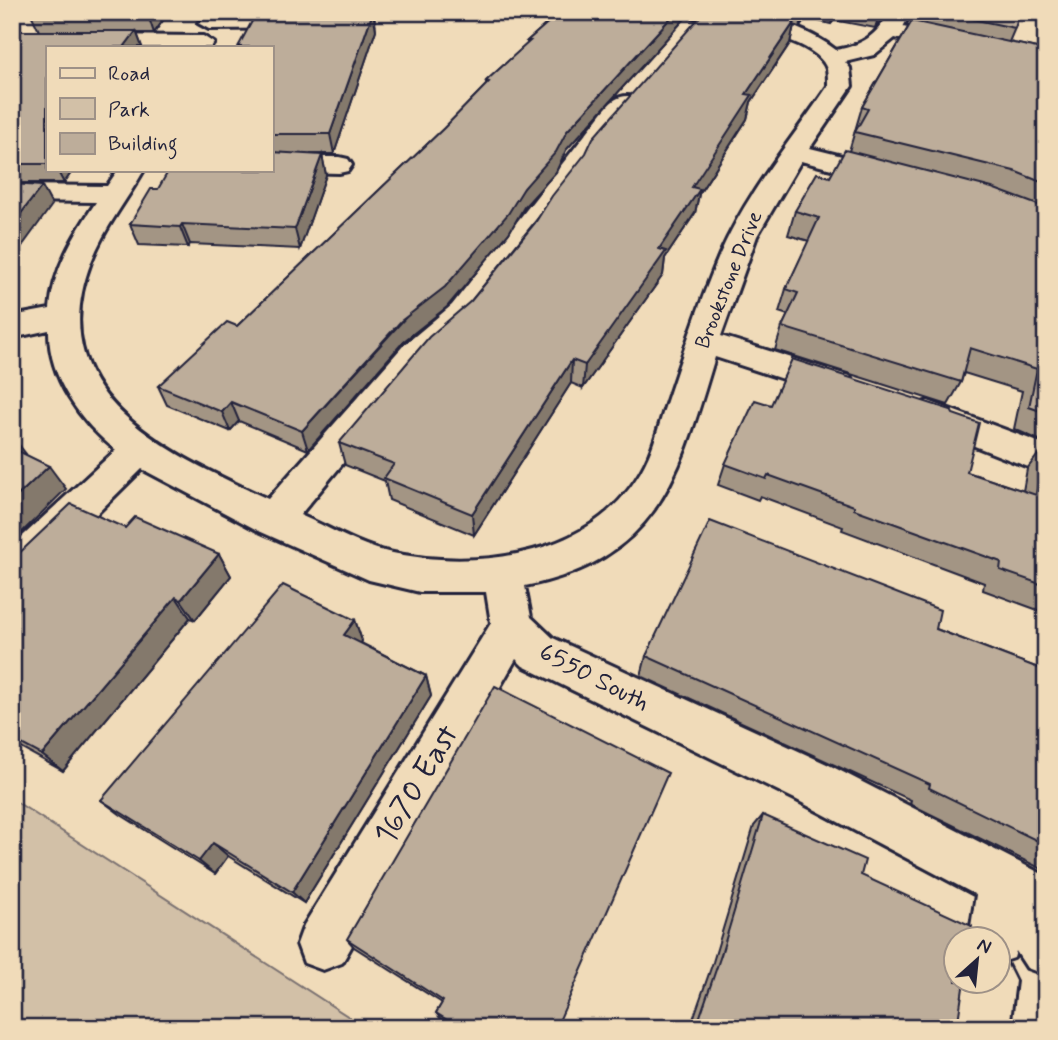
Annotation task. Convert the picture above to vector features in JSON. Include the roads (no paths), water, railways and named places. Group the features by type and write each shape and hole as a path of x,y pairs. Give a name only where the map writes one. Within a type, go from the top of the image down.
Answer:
{"street":[{"path":"687,34 701,13 793,34 832,57 876,47 896,22 1046,64"},
{"path":"73,42 360,17"},
{"name":"Brookstone Drive","path":"503,575 564,557 589,545 630,514 658,475 743,235 793,151 840,86 841,71 832,57"},
{"path":"273,520 418,351 460,316 523,239 536,215 556,192 578,158 643,85"},
{"path":"793,151 912,182"},
{"path":"273,165 340,165"},
{"path":"130,172 78,260 67,289 64,317 65,352 80,387 105,421 139,450 196,483 356,558 392,570 442,578 503,575"},
{"path":"12,193 115,194"},
{"path":"12,327 64,317"},
{"path":"703,342 951,421 1046,460"},
{"path":"12,572 139,450"},
{"name":"6550 South","path":"503,575 512,626 522,640 557,663 812,782 1025,894"},
{"name":"1670 East","path":"323,944 512,626"},
{"path":"1004,925 1025,894"},
{"path":"1025,894 1046,949"},
{"path":"981,1028 986,995"}]}
